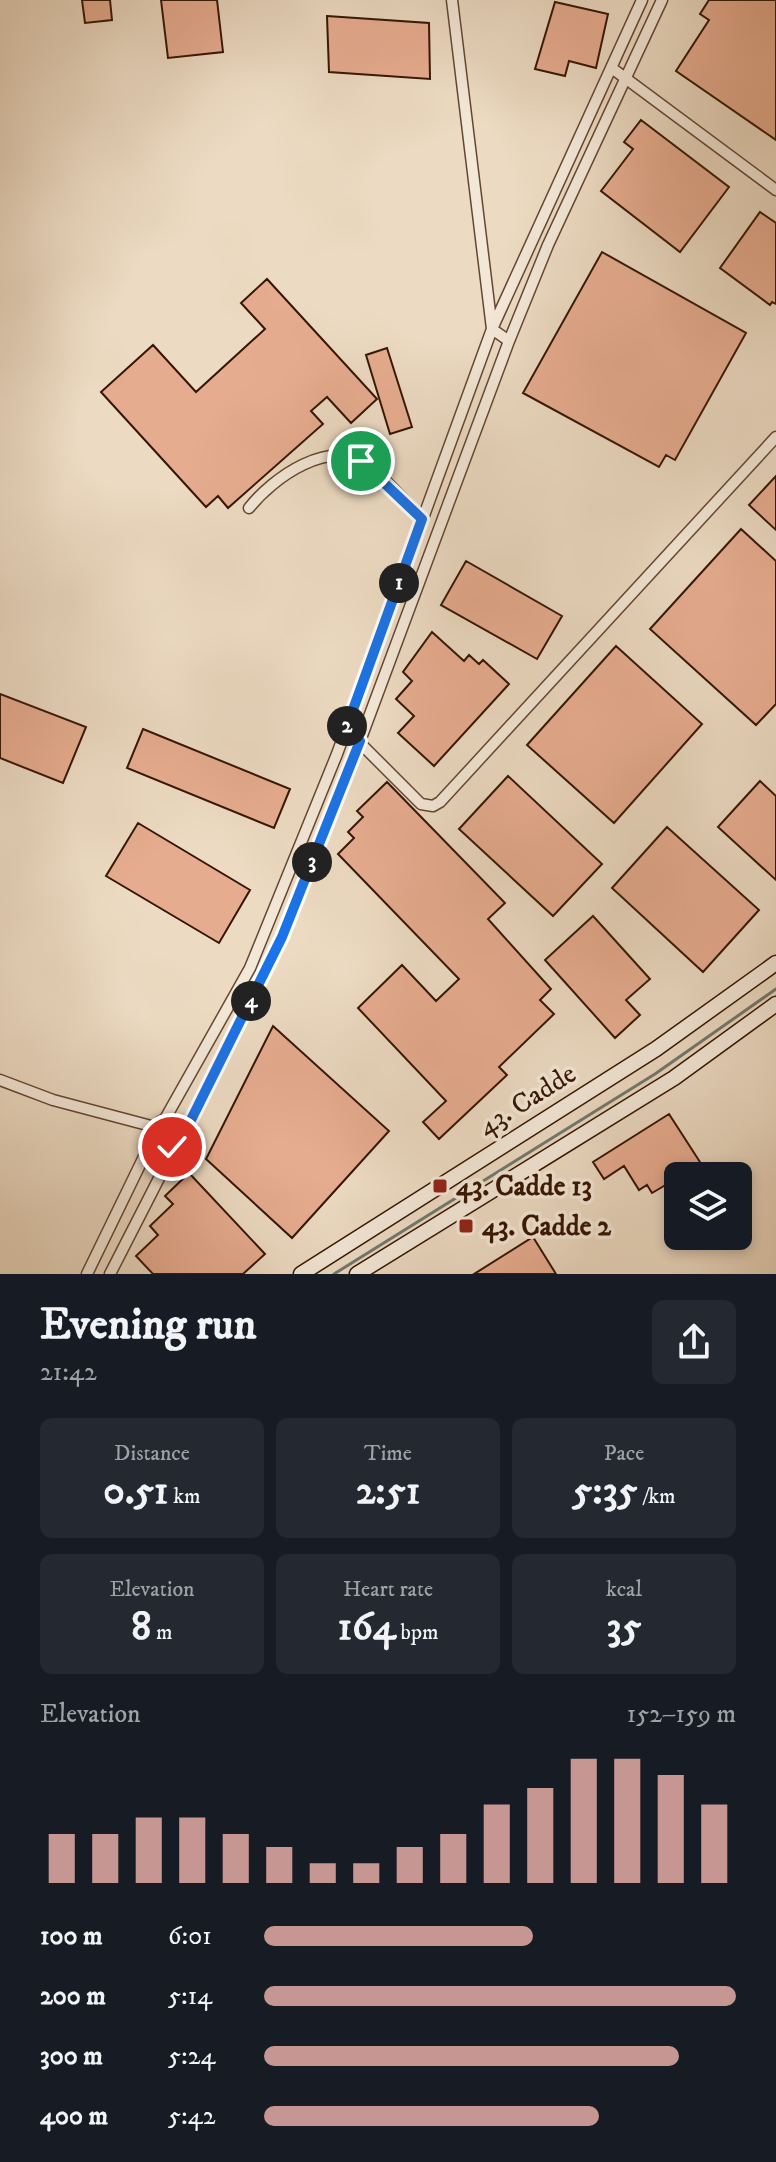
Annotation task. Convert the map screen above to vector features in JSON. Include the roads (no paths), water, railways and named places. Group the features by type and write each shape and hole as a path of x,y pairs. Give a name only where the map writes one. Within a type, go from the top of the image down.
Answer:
{"main road":[{"name":"43. Cadde","path":"301,1274 656,1049 776,963"},
{"name":"43. Cadde","path":"357,1274 674,1078 776,1004"}],"street":[{"path":"452,0 492,329 509,341"},
{"path":"87,1274 155,1132 250,968 346,729 492,329 642,0"},
{"path":"110,1274 282,937 360,741 509,341 548,245 662,0"},
{"path":"613,69 776,190"},
{"path":"346,729 418,801 428,806 440,802 776,437"},
{"path":"249,508 268,487 290,472 312,462 345,457 368,466 422,519"},
{"path":"0,1080 155,1132 163,1146 176,1145"},
{"path":"165,1119 178,1121 183,1134"}],"waterway":[{"path":"334,1274 655,1074 776,989"}],"place":[{"name":"43. Cadde 13","path":"440,1186"},
{"name":"43. Cadde 2","path":"466,1226"}]}
